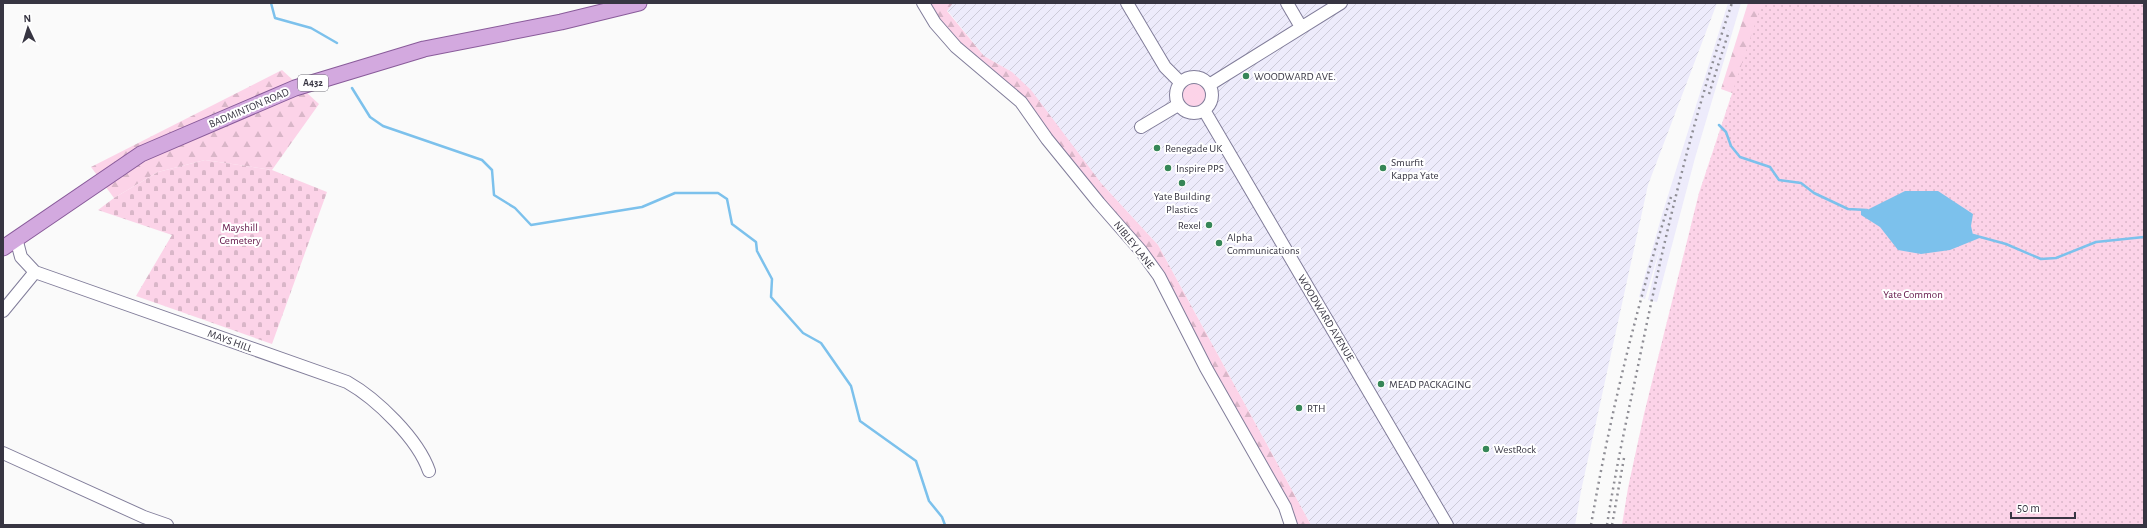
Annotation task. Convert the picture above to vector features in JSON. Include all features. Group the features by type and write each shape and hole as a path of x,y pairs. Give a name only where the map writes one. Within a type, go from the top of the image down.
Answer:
{"main road":[{"name":"BADMINTON ROAD","path":"3,248 141,154 295,88 424,49 561,22 639,3"}],"street":[{"name":"NIBLEY LANE","path":"923,3 935,23 956,47 1021,102 1047,139 1099,203 1141,251 1159,276 1210,375 1285,507 1291,525"},
{"path":"1127,3 1166,67 1180,82"},
{"path":"1287,3 1301,27"},
{"path":"1209,85 1341,3"},
{"path":"1192,76 1205,80 1209,85 1212,96 1211,101 1204,110 1193,114 1182,109 1178,105 1175,96 1180,82 1192,76"},
{"path":"1141,127 1178,105"},
{"name":"WOODWARD AVENUE","path":"1204,110 1447,525"},
{"name":"MAYS HILL","path":"16,238 21,257 35,272 347,382 364,392 399,426 424,458 429,471"},
{"path":"3,311 35,272"},
{"path":"3,453 89,493 167,525"}],"shaded area":[{"path":"953,3 1717,3 1648,185 1581,491 1575,525 1311,525 1158,245 1101,183 1012,72 984,56 947,10"},
{"path":"1728,3 1741,3 1695,158 1657,302 1648,300 1660,248 1645,299 1639,297 1661,218"}],"green space":[{"path":"927,3 953,3 947,11 984,56 1012,72 1031,90 1101,183 1158,245 1311,525 1297,525 1292,506 1211,364 1163,272 1145,246 1092,188 1021,94 965,49 932,14"},
{"path":"1748,3 1779,3 1740,96 1721,89"},
{"name":"Yate Common","path":"1762,3 2144,3 2144,525 1622,525 1628,488 1644,414 1699,193"},
{"path":"282,70 319,104 272,170 205,160 158,172 114,198 91,167"},
{"path":"1194,81 1204,85 1208,95 1204,105 1194,109 1184,105 1180,95 1184,85"},
{"name":"Mayshill Cemetery","path":"205,160 272,170 327,192 272,344 136,296 172,235 98,210 114,198 158,172"}],"water":[{"path":"1905,191 1938,191 1973,214 1971,226 1973,235 1982,237 1950,250 1921,254 1898,250 1880,227 1861,215 1861,210 1867,210"}],"waterway":[{"path":"271,3 275,18 311,28 337,43"},
{"path":"352,88 370,117 383,126 482,160 492,170 494,195 515,208 531,225 642,207 675,193 718,193 727,199 732,224 756,242 757,251 772,279 771,297 803,333 821,343 851,386 860,421 916,461 929,501 942,517 945,525"},
{"path":"1719,125 1726,132 1731,146 1740,157 1770,167 1779,180 1801,183 1814,193 1848,209 1867,210"},
{"path":"1973,235 2006,244 2041,259 2056,258 2096,242 2144,237"}],"railway":[{"path":"1607,525 1625,428 1678,186 1703,94 1732,3"},
{"path":"1709,94 1729,31"},
{"path":"1591,525 1598,484 1625,360 1671,197"},
{"path":"1612,525 1624,458"}],"place":[{"name":"WOODWARD AVE.","path":"1246,76"},
{"name":"Renegade UK","path":"1157,148"},
{"name":"Inspire PPS","path":"1168,168"},
{"name":"Smurfit Kappa Yate","path":"1383,168"},
{"name":"Yate Building Plastics","path":"1182,183"},
{"name":"Rexel","path":"1209,225"},
{"name":"Alpha Communications","path":"1219,243"},
{"name":"MEAD PACKAGING","path":"1381,384"},
{"name":"RTH","path":"1299,408"},
{"name":"WestRock","path":"1486,449"}]}
